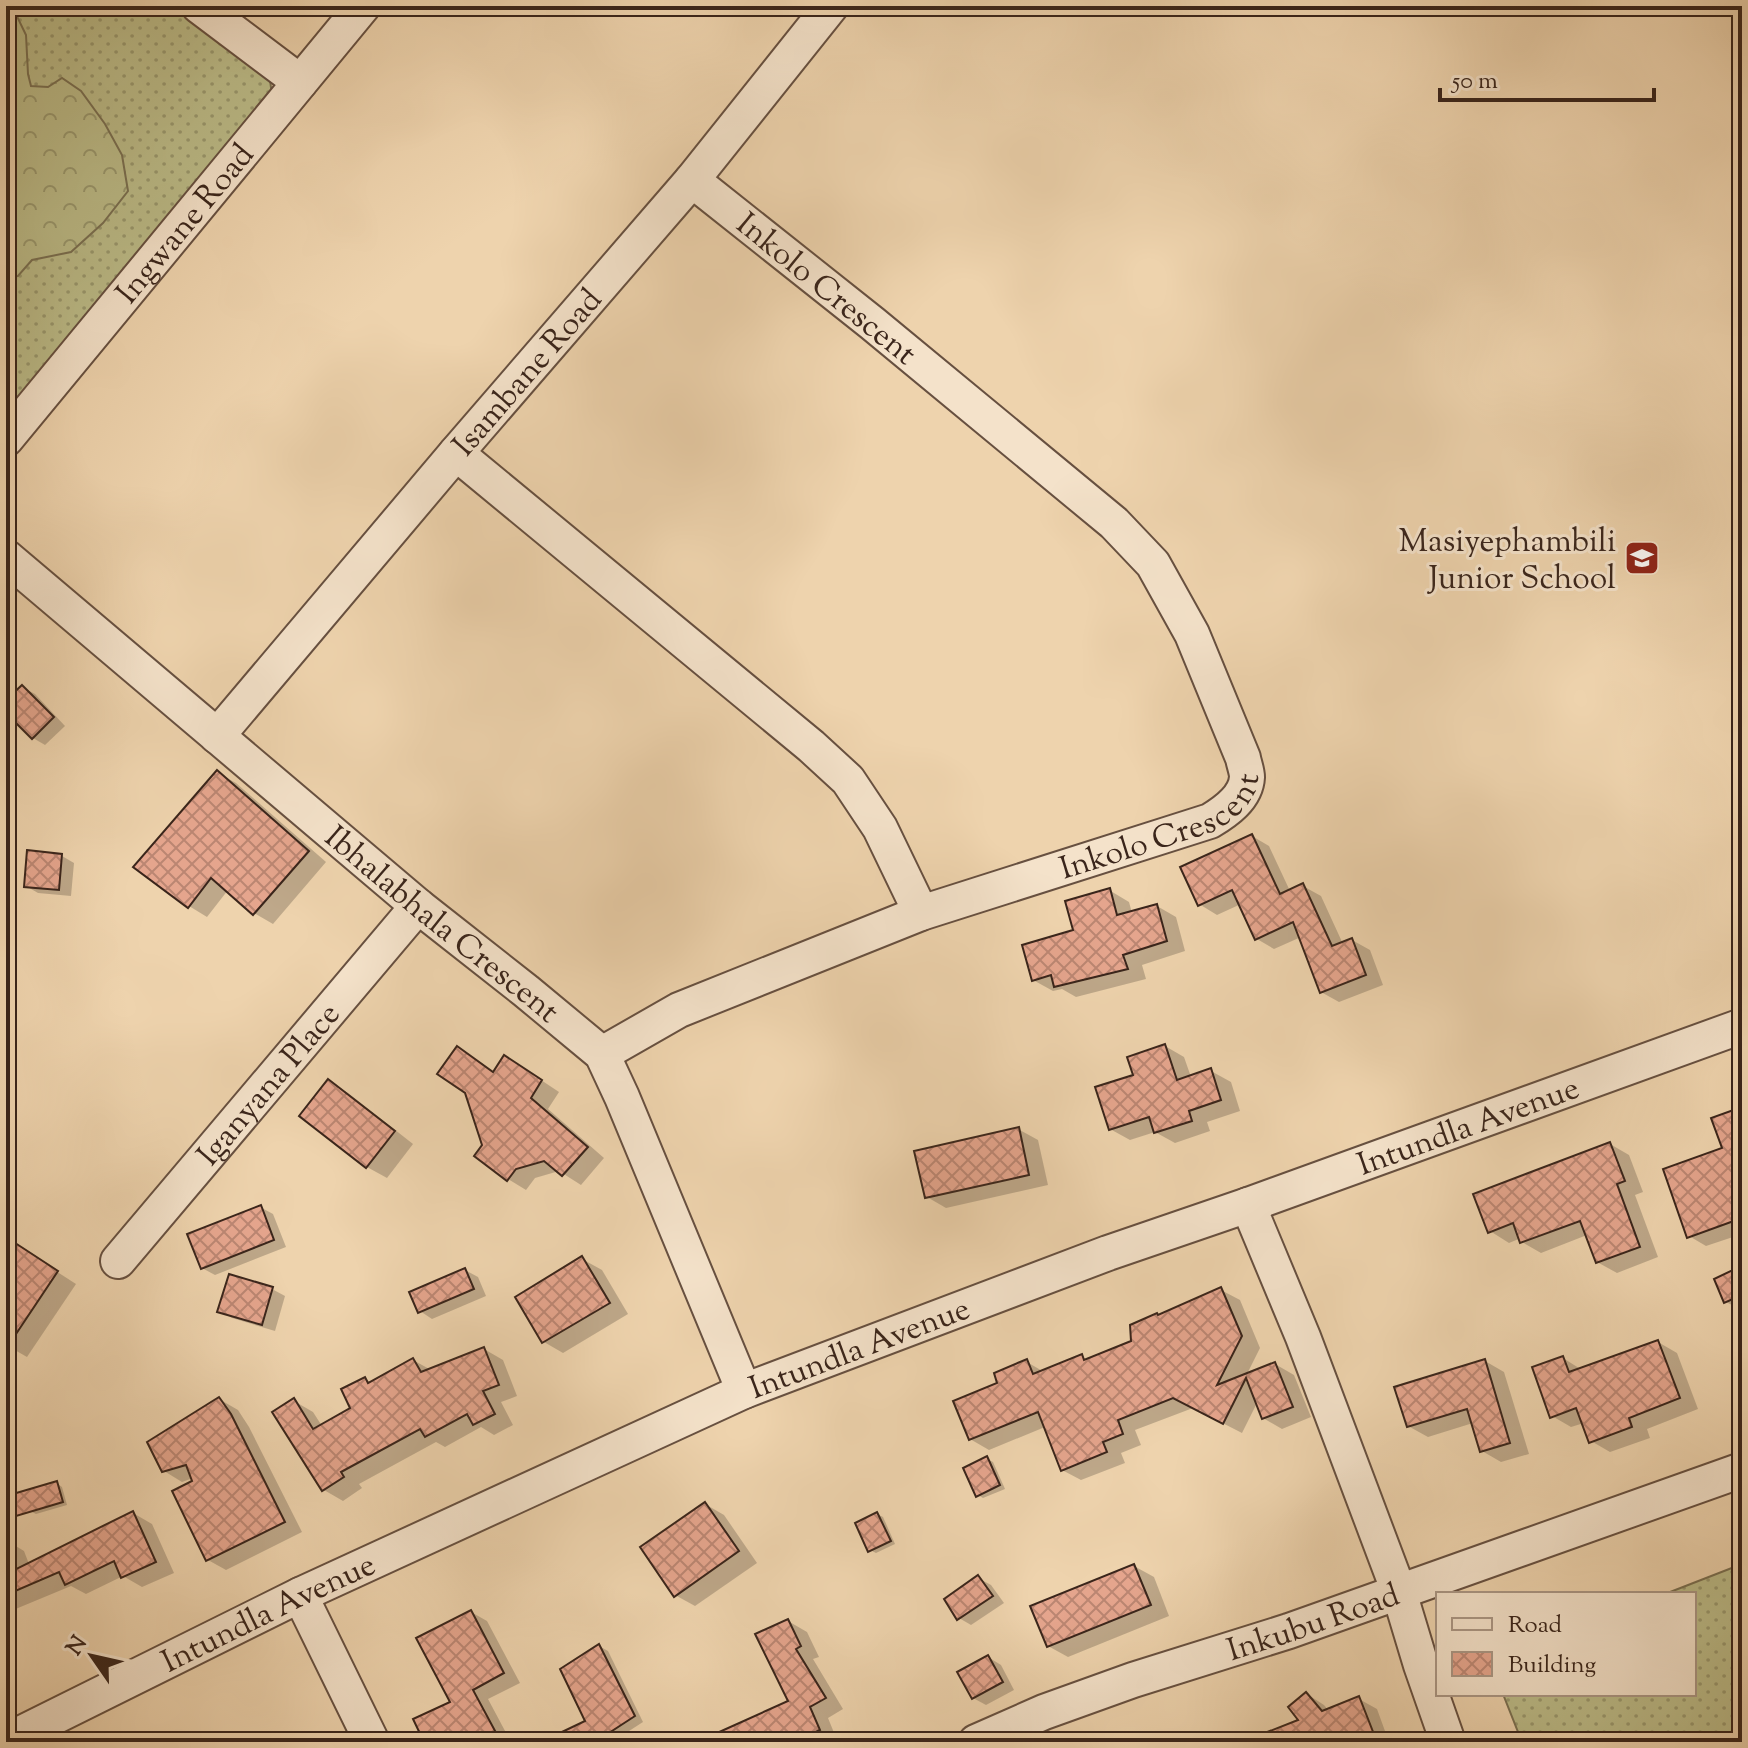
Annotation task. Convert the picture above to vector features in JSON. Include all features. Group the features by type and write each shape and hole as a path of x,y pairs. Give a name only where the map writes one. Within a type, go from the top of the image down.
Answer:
{"street":[{"path":"199,6 300,82"},
{"name":"Ingwane Road","path":"6,439 363,6"},
{"name":"Isambane Road","path":"217,736 692,180 831,6"},
{"name":"Inkolo Crescent","path":"602,1054 679,1010 921,913 1210,821 1227,810 1240,796 1247,779 1243,758 1192,634 1153,564 1114,523 872,323 692,180"},
{"path":"456,453 848,780 880,828 921,913"},
{"name":"Ibhalabhala Crescent","path":"6,557 418,906 602,1054 744,1391"},
{"name":"Iganyana Place","path":"118,1261 418,906"},
{"name":"Intundla Avenue","path":"6,1741 300,1595 744,1391 1108,1253 1742,1026"},
{"path":"1248,1205 1303,1337 1399,1592 1448,1742"},
{"name":"Inkubu Road","path":"976,1742 1044,1712 1133,1680 1289,1631 1742,1470"},
{"path":"300,1595 372,1742"}],"green space":[{"path":"6,6 186,6 270,80 272,95 6,423"},
{"path":"6,6 13,8 26,35 31,86 48,87 62,78 81,91 105,124 122,155 128,191 103,223 71,252 32,260 18,276 6,280"},
{"path":"1742,1564 1742,1742 1522,1742 1504,1696 1696,1696 1696,1592 1670,1592"}],"building":[{"path":"22,685 54,717 32,739 6,713 6,700"},
{"path":"217,770 309,851 253,915 211,878 188,908 133,867"},
{"path":"1252,834 1280,894 1303,883 1332,946 1352,938 1366,975 1320,993 1293,922 1255,940 1232,890 1198,906 1180,867"},
{"path":"27,850 62,854 59,890 24,887"},
{"path":"1110,888 1117,915 1157,904 1167,941 1123,955 1128,969 1054,987 1051,975 1032,981 1022,945 1073,930 1065,901"},
{"path":"1165,1044 1177,1080 1211,1068 1221,1100 1189,1111 1192,1121 1154,1133 1149,1117 1109,1130 1095,1087 1133,1075 1127,1057"},
{"path":"457,1046 493,1072 504,1055 542,1080 531,1098 588,1147 562,1176 544,1161 516,1169 507,1181 474,1156 482,1145 465,1093 437,1074"},
{"path":"328,1079 395,1131 366,1168 299,1116"},
{"path":"1742,1107 1742,1218 1687,1238 1663,1169 1722,1148 1711,1118"},
{"path":"1019,1127 1029,1175 925,1198 914,1151"},
{"path":"1610,1142 1625,1181 1617,1184 1640,1247 1596,1263 1580,1221 1520,1243 1513,1223 1488,1233 1473,1194"},
{"path":"261,1205 274,1240 201,1269 187,1234"},
{"path":"6,1237 58,1271 6,1349"},
{"path":"582,1256 610,1303 542,1343 515,1297"},
{"path":"465,1268 474,1289 418,1313 409,1292"},
{"path":"1735,1269 1742,1284 1742,1295 1724,1303 1714,1279"},
{"path":"229,1274 273,1287 262,1325 217,1312"},
{"path":"1221,1287 1242,1336 1217,1385 1275,1362 1293,1407 1262,1419 1246,1378 1223,1424 1173,1398 1118,1420 1123,1434 1103,1442 1107,1452 1061,1471 1038,1412 969,1440 953,1401 997,1383 994,1373 1027,1359 1033,1374 1082,1354 1084,1360 1131,1341 1130,1325"},
{"path":"1658,1340 1680,1398 1629,1418 1632,1427 1589,1443 1576,1408 1550,1418 1532,1367 1563,1356 1569,1372"},
{"path":"484,1347 499,1385 483,1391 495,1414 473,1425 467,1414 425,1437 420,1429 341,1472 344,1477 322,1491 272,1412 294,1398 313,1429 350,1408 341,1389 365,1377 368,1383 413,1358 421,1372"},
{"path":"1485,1359 1510,1443 1480,1452 1467,1409 1407,1427 1394,1387"},
{"path":"219,1397 231,1414 285,1522 206,1561 172,1491 192,1481 186,1465 162,1472 147,1442"},
{"path":"987,1456 1000,1485 976,1497 963,1468"},
{"path":"57,1481 63,1502 6,1519 6,1496"},
{"path":"705,1502 739,1551 674,1597 640,1547"},
{"path":"133,1511 156,1562 121,1578 114,1561 65,1585 59,1572 6,1595 6,1574"},
{"path":"877,1512 891,1541 868,1552 855,1523"},
{"path":"1134,1564 1151,1605 1047,1647 1030,1606"},
{"path":"978,1575 993,1596 957,1620 944,1599"},
{"path":"471,1610 504,1673 473,1690 501,1742 424,1742 413,1719 450,1702 416,1638"},
{"path":"788,1619 801,1646 796,1649 826,1698 810,1707 820,1730 806,1736 809,1742 697,1742 788,1701 755,1634"},
{"path":"599,1644 635,1716 595,1742 541,1742 585,1721 560,1669"},
{"path":"988,1655 1003,1682 972,1699 957,1672"},
{"path":"1306,1692 1322,1711 1359,1696 1377,1742 1247,1742 1298,1720 1288,1707"}],"place":[{"name":"Masiyephambili Junior School","path":"1642,558"}]}
